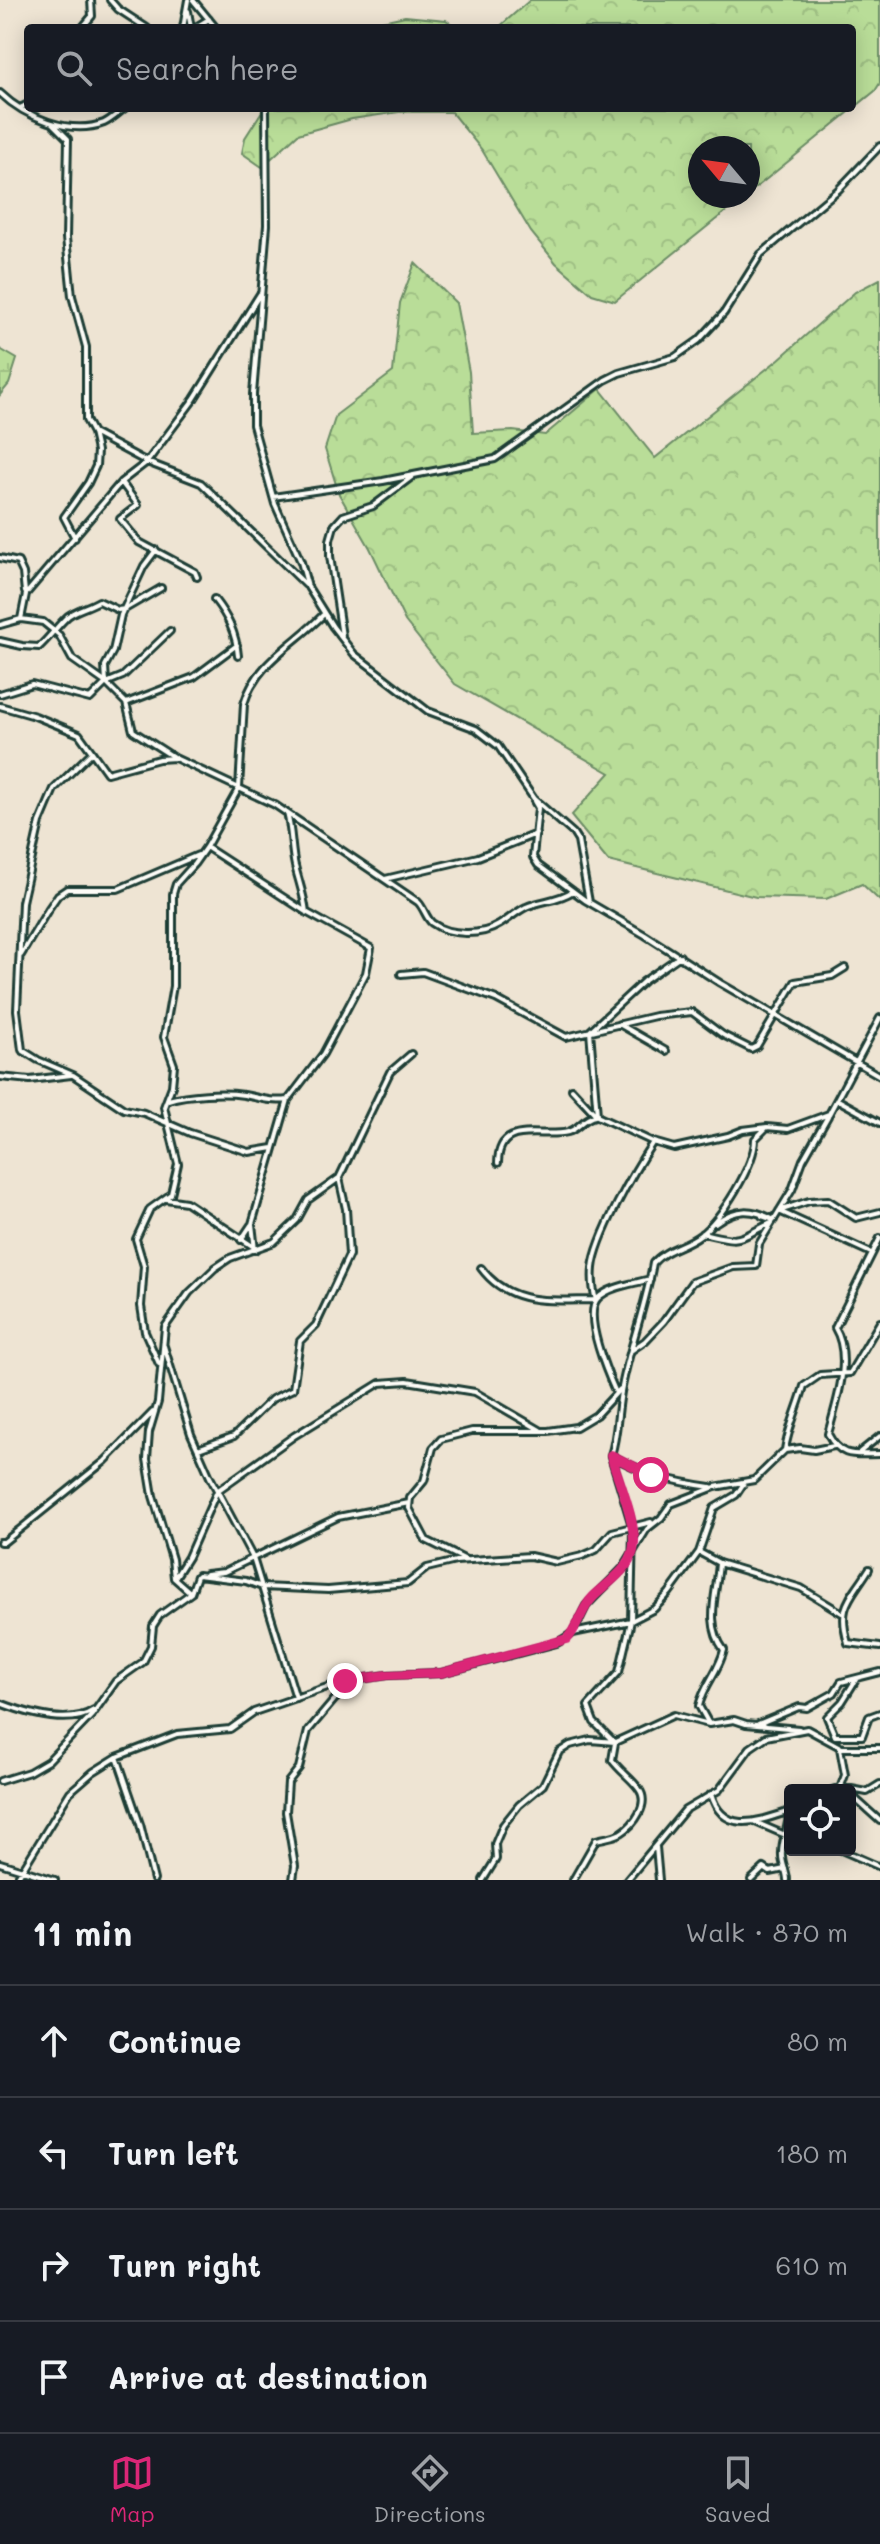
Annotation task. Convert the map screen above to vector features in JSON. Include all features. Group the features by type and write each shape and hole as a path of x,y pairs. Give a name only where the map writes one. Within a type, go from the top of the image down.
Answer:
{"street":[{"path":"85,24 92,16 91,0"},
{"path":"110,0 141,24"},
{"path":"184,24 190,0"},
{"path":"190,0 213,24"},
{"path":"188,9 192,24"},
{"path":"200,24 209,19"},
{"path":"0,93 24,110"},
{"path":"20,108 24,106"},
{"path":"29,112 52,123 72,127 100,124 119,112"},
{"path":"266,112 267,225 253,425 273,497 301,562 308,587 324,614 354,654 428,711 476,729 498,746 538,808 533,857 538,865 589,902 880,1076"},
{"path":"52,123 68,139 66,238 72,296 86,347 86,420 97,451 96,466 88,483 64,517 75,538"},
{"path":"273,497 383,481 495,459 605,380 675,357 687,350 724,313 761,254 838,190 880,146"},
{"path":"26,594 121,482 147,462 194,399 261,293"},
{"path":"93,433 147,462 201,483 308,587"},
{"path":"342,638 330,556 334,526 343,516 373,506 417,473"},
{"path":"121,482 138,505 120,519 139,542 195,572 197,577"},
{"path":"106,683 105,666 113,651 125,609 144,566 156,550"},
{"path":"0,558 18,562 23,573 26,594 21,619"},
{"path":"0,641 39,647 67,617 99,601 118,610 125,609 161,588"},
{"path":"214,599 230,621 238,656"},
{"path":"160,1366 145,1332 141,1306 144,1266 136,1239 150,1209 171,1194 178,1164 164,1107 172,1086 174,1065 164,1037 173,986 173,894 176,884 206,847 239,788 247,692 267,662 324,614"},
{"path":"0,625 21,619 43,622 55,632 72,659 106,683 126,703 133,731 175,758 263,798 287,813 418,902 432,922 462,933 490,929 517,911 541,901 560,899 573,891"},
{"path":"0,694 32,684 90,699 106,683 123,676 170,631"},
{"path":"126,703 194,677 237,645"},
{"path":"0,706 79,734 107,773 159,759 175,758"},
{"path":"92,752 54,789 44,807 22,902 17,1010 22,1050 73,1075 118,1107 249,1152 273,1148"},
{"path":"534,799 578,841 589,902"},
{"path":"287,813 306,912"},
{"path":"385,879 478,857 536,834"},
{"path":"206,847 306,912 371,948 366,973 323,1054 288,1100 252,1224 241,1240"},
{"path":"20,957 54,901 67,889 118,889 201,854"},
{"path":"590,1031 644,981 680,956"},
{"path":"401,974 423,972 496,999 566,1037 665,1014 692,1012 723,1035 751,1049 757,1046 795,982 832,976 845,968"},
{"path":"631,1350 645,1341 664,1321 692,1282 733,1267 756,1266 759,1244 792,1190 803,1160 880,1018"},
{"path":"619,1024 666,1051"},
{"path":"590,1031 597,1116"},
{"path":"191,1593 174,1578 147,1459 165,1327 189,1293 230,1258 274,1242 286,1232 308,1200 339,1178 390,1072 411,1054"},
{"path":"0,1077 30,1080 73,1075"},
{"path":"572,1089 597,1116 653,1142 674,1148 767,1127 788,1129 829,1114"},
{"path":"166,1101 227,1093 270,1102 288,1100"},
{"path":"838,1100 880,1123"},
{"path":"498,1163 498,1151 503,1142 512,1136 570,1131 586,1118 597,1116"},
{"path":"710,1227 746,1172 755,1152 755,1139 767,1127"},
{"path":"616,1393 597,1346 593,1268 609,1222 653,1142"},
{"path":"198,1449 234,1436 272,1399 293,1389 300,1341 316,1325 349,1255 346,1209 339,1178"},
{"path":"164,1199 186,1202 254,1249"},
{"path":"779,1211 809,1201 828,1200 856,1218 880,1212"},
{"path":"615,1742 594,1722 588,1706 619,1672 631,1621 633,1529 611,1455 616,1440 622,1387 655,1260 740,1210 757,1211 774,1221"},
{"path":"779,1211 871,1253"},
{"path":"762,1216 774,1221"},
{"path":"702,1233 730,1240 742,1239 774,1221"},
{"path":"252,1224 254,1249"},
{"path":"880,1238 835,1328 839,1335 843,1375 828,1434 834,1446 844,1453 880,1454"},
{"path":"481,1268 491,1282 527,1299 596,1300 616,1288 650,1279"},
{"path":"198,1575 246,1581 262,1587 328,1590 408,1583 434,1565 530,1556 557,1562 596,1550 612,1532 633,1529 661,1518 671,1504 680,1499 715,1487 754,1480 785,1450 787,1432 796,1416 804,1386 820,1375 850,1373 880,1322"},
{"path":"163,1343 198,1449 253,1558 296,1698"},
{"path":"174,1578 188,1557 217,1491 294,1436 380,1383 407,1381 475,1392 540,1430"},
{"path":"468,1561 426,1540 409,1508 410,1498 424,1481 433,1448 441,1439 472,1431 576,1427 587,1423 622,1387"},
{"path":"0,1542 4,1542 105,1461 155,1410"},
{"path":"857,1454 880,1436"},
{"path":"785,1450 834,1446"},
{"path":"611,1455 656,1477 715,1487"},
{"path":"16,1880 70,1792 117,1757 177,1734 230,1729 254,1712 314,1690 359,1679 441,1673 557,1643 573,1633 631,1621 654,1609 699,1552 714,1508 736,1495 745,1481"},
{"path":"198,1575 224,1572 338,1517 409,1503"},
{"path":"573,1633 586,1606 623,1568 654,1521"},
{"path":"699,1552 719,1563 801,1588 842,1613"},
{"path":"709,1724 699,1706 703,1690 721,1663 724,1650 715,1638 712,1617 719,1563"},
{"path":"869,1569 842,1613 848,1643 880,1647"},
{"path":"0,1781 29,1772 48,1761 96,1709 116,1681 143,1662 151,1646 153,1626 160,1615 191,1593 198,1575"},
{"path":"757,1724 799,1707 807,1708 834,1693 841,1682 880,1672"},
{"path":"859,1676 842,1702 827,1717 835,1736 862,1736 869,1717 880,1713"},
{"path":"293,1880 295,1866 286,1812 288,1782 299,1768 308,1731 335,1699 359,1679"},
{"path":"0,1703 55,1717 86,1715 96,1709"},
{"path":"483,1880 496,1859 495,1844 503,1825 519,1805 543,1785 559,1752 570,1745 590,1740 615,1742 669,1716 709,1724 734,1720 807,1729 840,1746 880,1748"},
{"path":"627,1880 685,1810 725,1783 756,1743 766,1737 799,1729"},
{"path":"573,1880 596,1840 620,1833 636,1820 643,1806 640,1789 622,1774 612,1760 615,1742"},
{"path":"840,1746 844,1784"},
{"path":"117,1757 140,1824 154,1880"},
{"path":"856,1790 867,1792 880,1784"},
{"path":"711,1794 716,1806 731,1821 743,1824 784,1813"},
{"path":"856,1799 880,1821"},
{"path":"753,1821 783,1834 781,1858 787,1880"},
{"path":"656,1846 659,1880"},
{"path":"855,1856 880,1867"},
{"path":"0,1863 55,1880"},
{"path":"751,1880 764,1868 770,1872 785,1869"}],"green space":[{"path":"530,0 880,0 880,83 856,106 856,24 503,24"},
{"path":"405,16 446,20 452,24 368,24"},
{"path":"261,112 399,112 352,119 298,134 262,167 242,153 245,138"},
{"path":"451,112 849,112 760,184 760,136 688,136 688,208 730,208 615,301 592,294 556,263 531,232 482,150"},
{"path":"415,263 456,303 469,372 473,433 513,431 545,435 600,389 655,458 779,359 855,292 880,279 880,901 862,884 826,899 756,897 608,861 571,816 610,773 455,684 405,621 370,548 339,494 325,449 336,415 393,372 400,303"},
{"path":"0,349 17,359 9,384 0,395"}],"route":[{"path":"345,1681 388,1675 441,1673 567,1639 586,1606 623,1568 633,1552 633,1529 611,1455 651,1475"}]}
